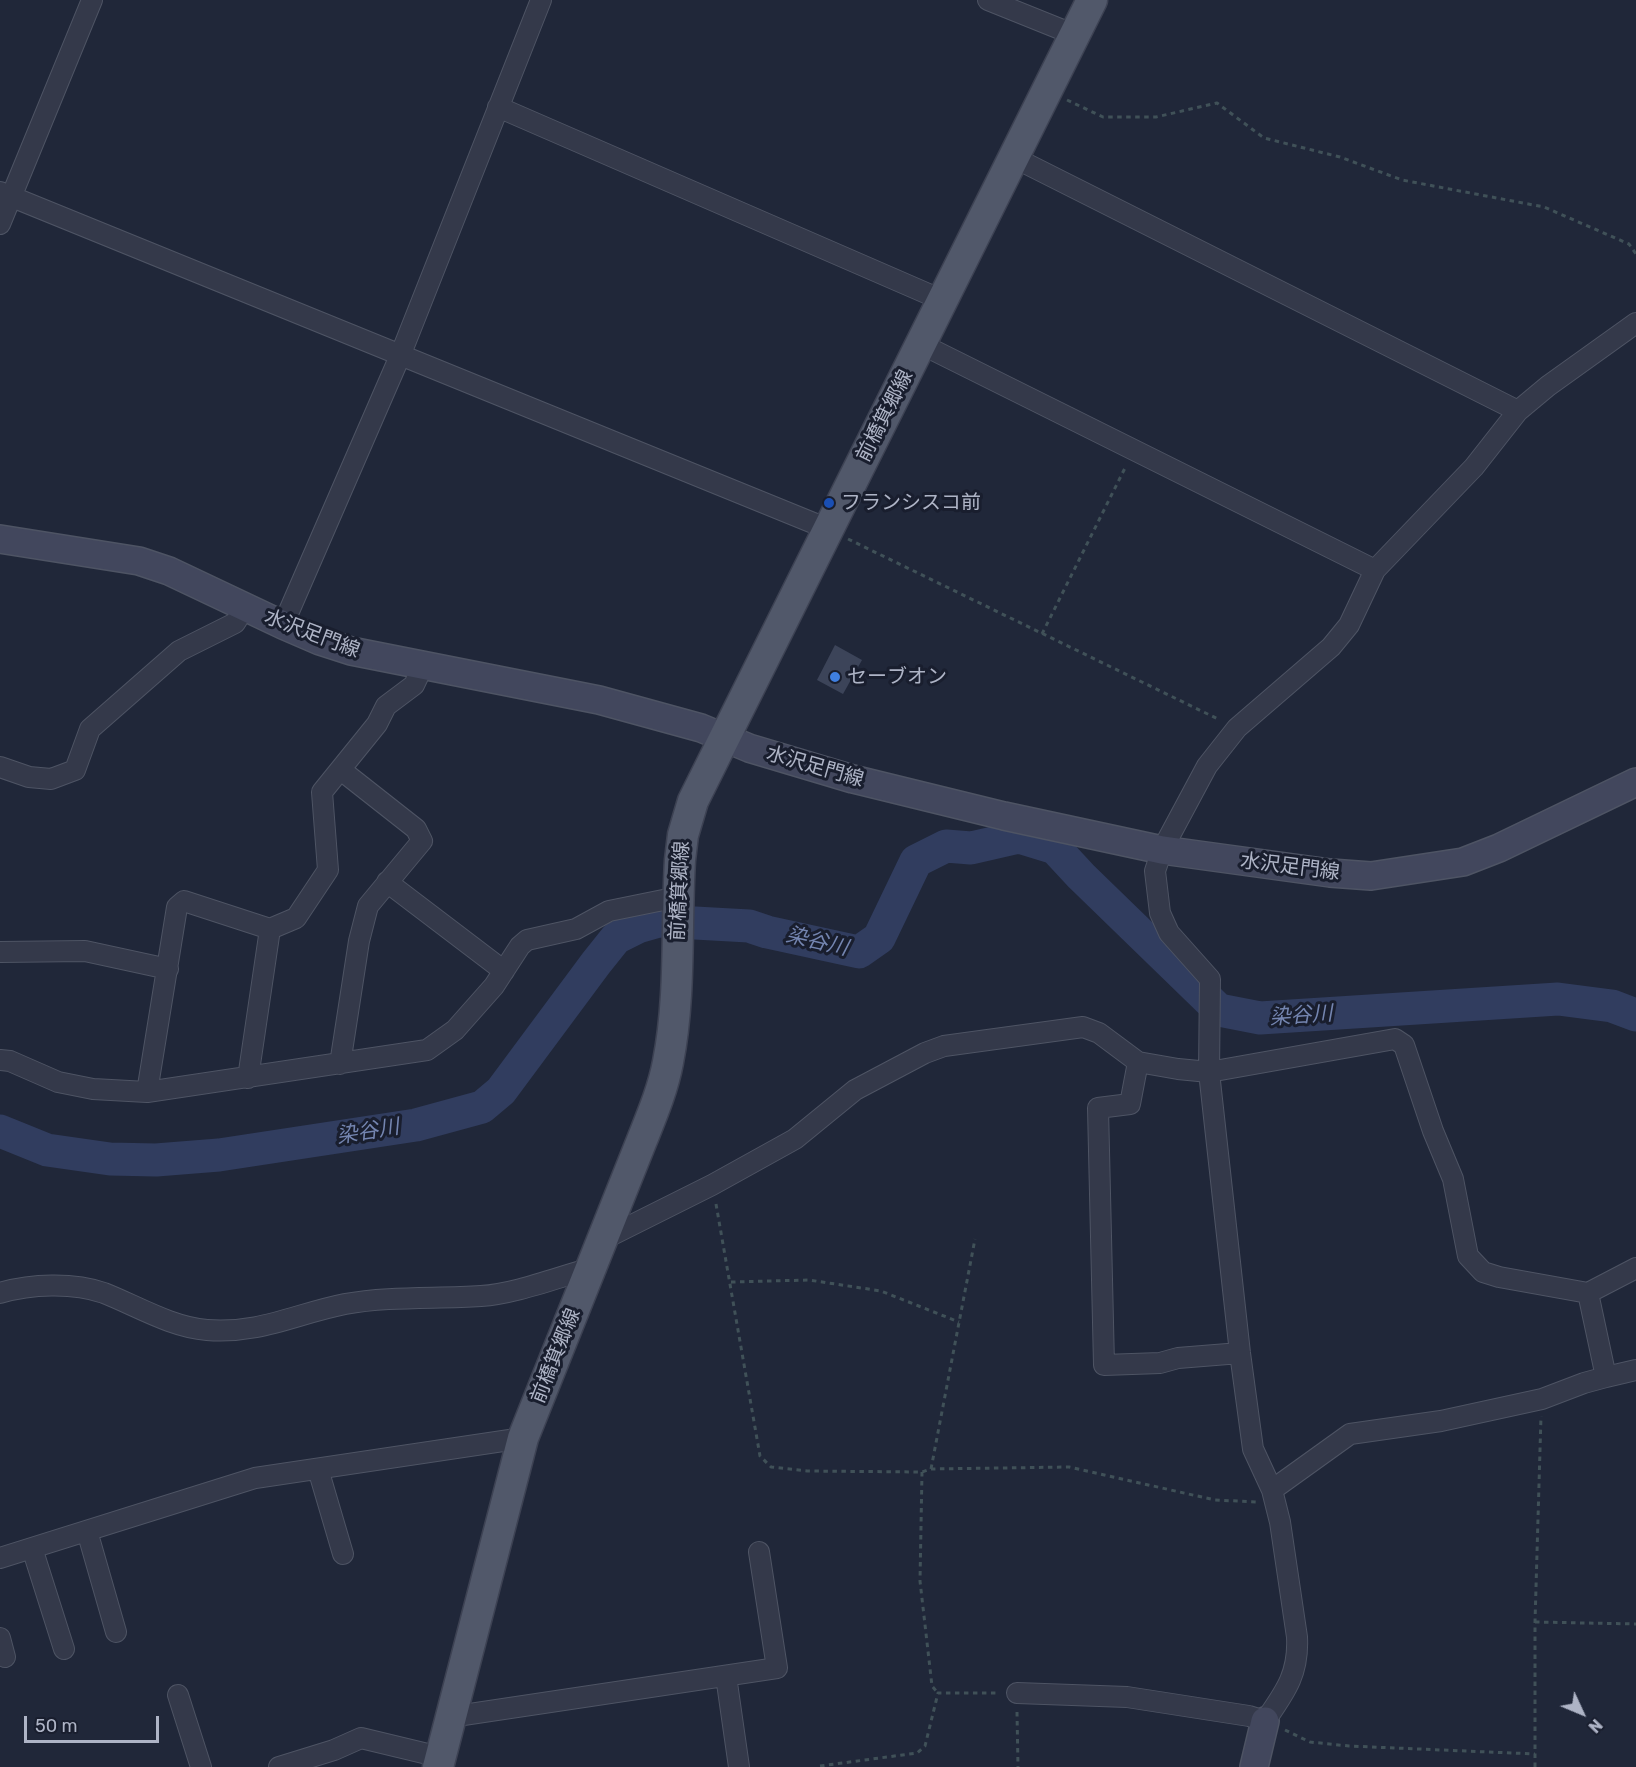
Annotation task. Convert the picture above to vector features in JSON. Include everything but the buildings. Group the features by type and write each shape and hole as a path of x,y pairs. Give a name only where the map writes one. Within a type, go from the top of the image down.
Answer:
{"main road":[{"name":"前橋箕郷線","path":"439,1762 523,1438 604,1239 657,1101 668,1062 675,1013 680,860 686,824 693,801 1092,0"},
{"name":"水沢足門線","path":"0,540 139,561 169,571 320,641 351,651 599,700 700,728 749,748 853,779 1004,816 1162,850 1330,873 1371,876 1463,862 1498,848 1636,782"},
{"path":"1254,1767 1265,1721"}],"street":[{"path":"0,224 6,195 92,0"},
{"path":"283,625 400,356 541,0"},
{"path":"988,0 1075,36"},
{"path":"498,107 942,300"},
{"path":"1015,158 1518,411"},
{"path":"6,195 828,529"},
{"path":"1017,1693 1126,1697 1249,1716 1265,1721 1286,1689 1295,1670 1298,1656 1280,1522 1272,1490 1253,1449 1240,1353 1209,1072 1210,979 1169,933 1160,913 1155,871 1162,850 1207,766 1237,728 1330,647 1349,625 1375,570 1474,467 1518,411 1548,386 1636,323"},
{"path":"921,344 1375,570"},
{"path":"0,768 29,777 51,779 75,770 90,729 178,651 235,623 245,607"},
{"path":"147,1092 177,907 184,902 270,929 296,918 328,870 322,792 377,724 386,706 414,685 423,666"},
{"path":"340,1064 359,942 368,906 422,841 416,830 341,770"},
{"path":"387,882 504,971"},
{"path":"0,1060 10,1061 58,1082 93,1089 147,1092 427,1050 455,1030 494,986 520,946 527,940 576,929 609,911 677,902"},
{"path":"248,1078 270,929"},
{"path":"0,952 85,951 168,969"},
{"path":"604,1239 712,1185 795,1139 855,1090 925,1053 944,1046 1083,1027 1099,1033 1138,1062 1209,1072 1395,1039 1404,1045 1433,1131 1453,1179 1468,1256 1484,1272 1499,1277 1588,1293 1636,1268"},
{"path":"1138,1062 1130,1104 1098,1108 1104,1365 1160,1363 1178,1358 1240,1353"},
{"path":"0,1293 46,1286 77,1287 101,1292 175,1322 204,1329 234,1330 263,1327 353,1303 483,1296 592,1268"},
{"path":"1588,1293 1606,1377"},
{"path":"1272,1490 1350,1434 1441,1421 1542,1399 1584,1383 1636,1370"},
{"path":"0,1558 255,1478 523,1438"},
{"path":"318,1469 343,1554"},
{"path":"87,1531 116,1632"},
{"path":"32,1548 64,1649"},
{"path":"450,1718 777,1668 759,1552"},
{"path":"726,1676 739,1767"},
{"path":"178,1695 201,1767"},
{"path":"279,1767 334,1750 361,1738 439,1762"}],"path":[{"path":"1047,91 1103,117 1156,117 1217,103 1264,138 1340,157 1402,180 1544,207 1629,244 1636,254"},
{"path":"1042,634 1134,451"},
{"path":"828,529 1237,728"},
{"path":"712,1185 760,1456 771,1467 807,1471 922,1472 931,1469 1069,1467 1215,1500 1259,1502 1272,1490"},
{"path":"931,1469 975,1239"},
{"path":"731,1282 809,1280 881,1291 959,1322"},
{"path":"1535,1767 1535,1622 1542,1399"},
{"path":"922,1472 920,1581 932,1686 938,1693 1017,1693 1018,1767"},
{"path":"1535,1622 1636,1624"},
{"path":"820,1766 917,1753 925,1746 938,1693"},
{"path":"1265,1721 1310,1742 1349,1746 1535,1754"}],"waterway":[{"name":"染谷川","path":"0,1131 47,1150 110,1159 156,1160 219,1155 416,1125 482,1107 501,1091 616,938 638,927 659,921 749,926 859,952 879,938 916,861 946,846 971,848 1019,837 1055,848 1219,1010 1260,1018 1558,999 1612,1006 1636,1015"}],"place":[{"name":"フランシスコ前","path":"829,503"},
{"name":"セーブオン","path":"835,677"}]}
